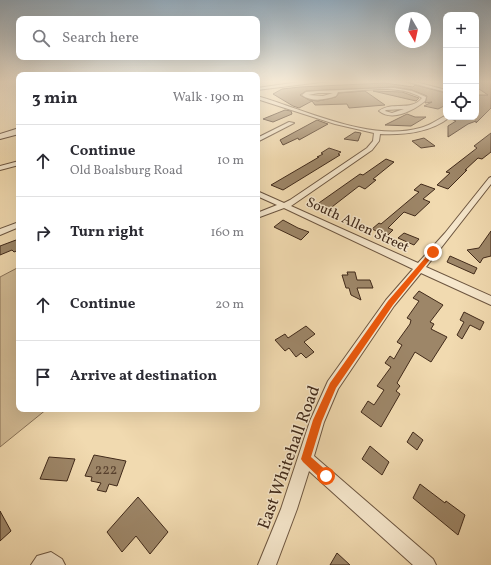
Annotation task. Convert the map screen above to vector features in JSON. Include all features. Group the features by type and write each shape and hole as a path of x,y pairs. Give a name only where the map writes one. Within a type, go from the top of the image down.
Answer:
{"main road":[{"path":"0,137 16,132"}],"street":[{"path":"290,107 347,125 377,131 418,131 443,119"},
{"path":"260,138 291,123"},
{"path":"260,215 293,202 369,149 376,141 377,131"},
{"path":"0,168 16,164"},
{"name":"East Whitehall Road","path":"267,565 306,459 318,420 333,385 390,303 448,234 491,179"},
{"name":"South Allen Street","path":"260,194 491,301"},
{"path":"0,232 16,225"},
{"path":"306,459 427,565"},
{"path":"40,565 42,562 52,561 56,565"}],"shaded area":[{"path":"16,269 16,412 43,412 0,447 0,277"}],"building":[{"path":"479,107 491,108 479,120"},
{"path":"285,110 291,111 292,114 273,122 263,119"},
{"path":"407,114 415,117 426,117 411,126 385,125"},
{"path":"317,120 328,124 299,140 298,138 283,145 280,140"},
{"path":"454,120 479,120 476,123 476,121 468,124 448,137 448,126 456,121"},
{"path":"355,132 361,133 358,141 344,139"},
{"path":"491,133 491,152 482,159 478,158 448,189 437,185 450,173 446,172 477,148 474,146"},
{"path":"424,138 435,146 421,148 412,141"},
{"path":"329,148 341,152 338,154 340,155 283,190 271,185 319,157 317,157"},
{"path":"386,159 394,162 373,179 376,180 365,189 359,186 328,210 316,205 360,174 363,175"},
{"path":"421,184 435,189 423,199 430,202 415,216 404,212 388,228 393,230 387,236 372,229 379,223 381,224 419,192 414,190"},
{"path":"283,220 309,232 301,240 274,227"},
{"path":"491,231 491,256 483,258 480,263 467,250 479,248"},
{"path":"404,233 419,239 414,245 398,238"},
{"path":"16,240 16,251 14,252 12,250 0,255 0,246"},
{"path":"450,256 477,268 474,274 447,262"},
{"path":"347,272 355,272 357,280 370,280 373,288 357,288 361,300 351,295 349,288 346,288 342,275 348,275"},
{"path":"419,291 443,305 430,322 434,324 431,329 447,337 431,362 415,352 397,383 400,386 396,391 400,394 381,427 361,412 368,401 374,405 384,390 377,386 391,367 385,363 390,356 394,359 402,345 397,342 410,324 411,320 407,318 419,301 413,298"},
{"path":"464,312 484,322 480,330 470,325 462,339 457,335 464,322 460,320"},
{"path":"306,326 315,334 304,342 314,352 306,358 301,353 296,357 289,348 285,351 275,340 285,334 288,338"},
{"path":"413,432 423,440 417,450 407,442"},
{"path":"370,446 389,462 382,475 362,459"},
{"path":"94,455 126,461 117,486 109,484 106,492 97,490 101,483 91,481 92,477 85,476"},
{"path":"49,457 75,459 67,481 40,479"},
{"path":"420,484 445,503 446,501 465,515 458,535 413,498"},
{"path":"138,497 168,532 150,554 136,536 122,552 107,532"},
{"path":"0,511 11,531 0,541"},
{"path":"337,553 350,565 330,565"}],"route":[{"path":"326,476 306,459 318,420 333,385 351,357 390,303 433,252"}]}
